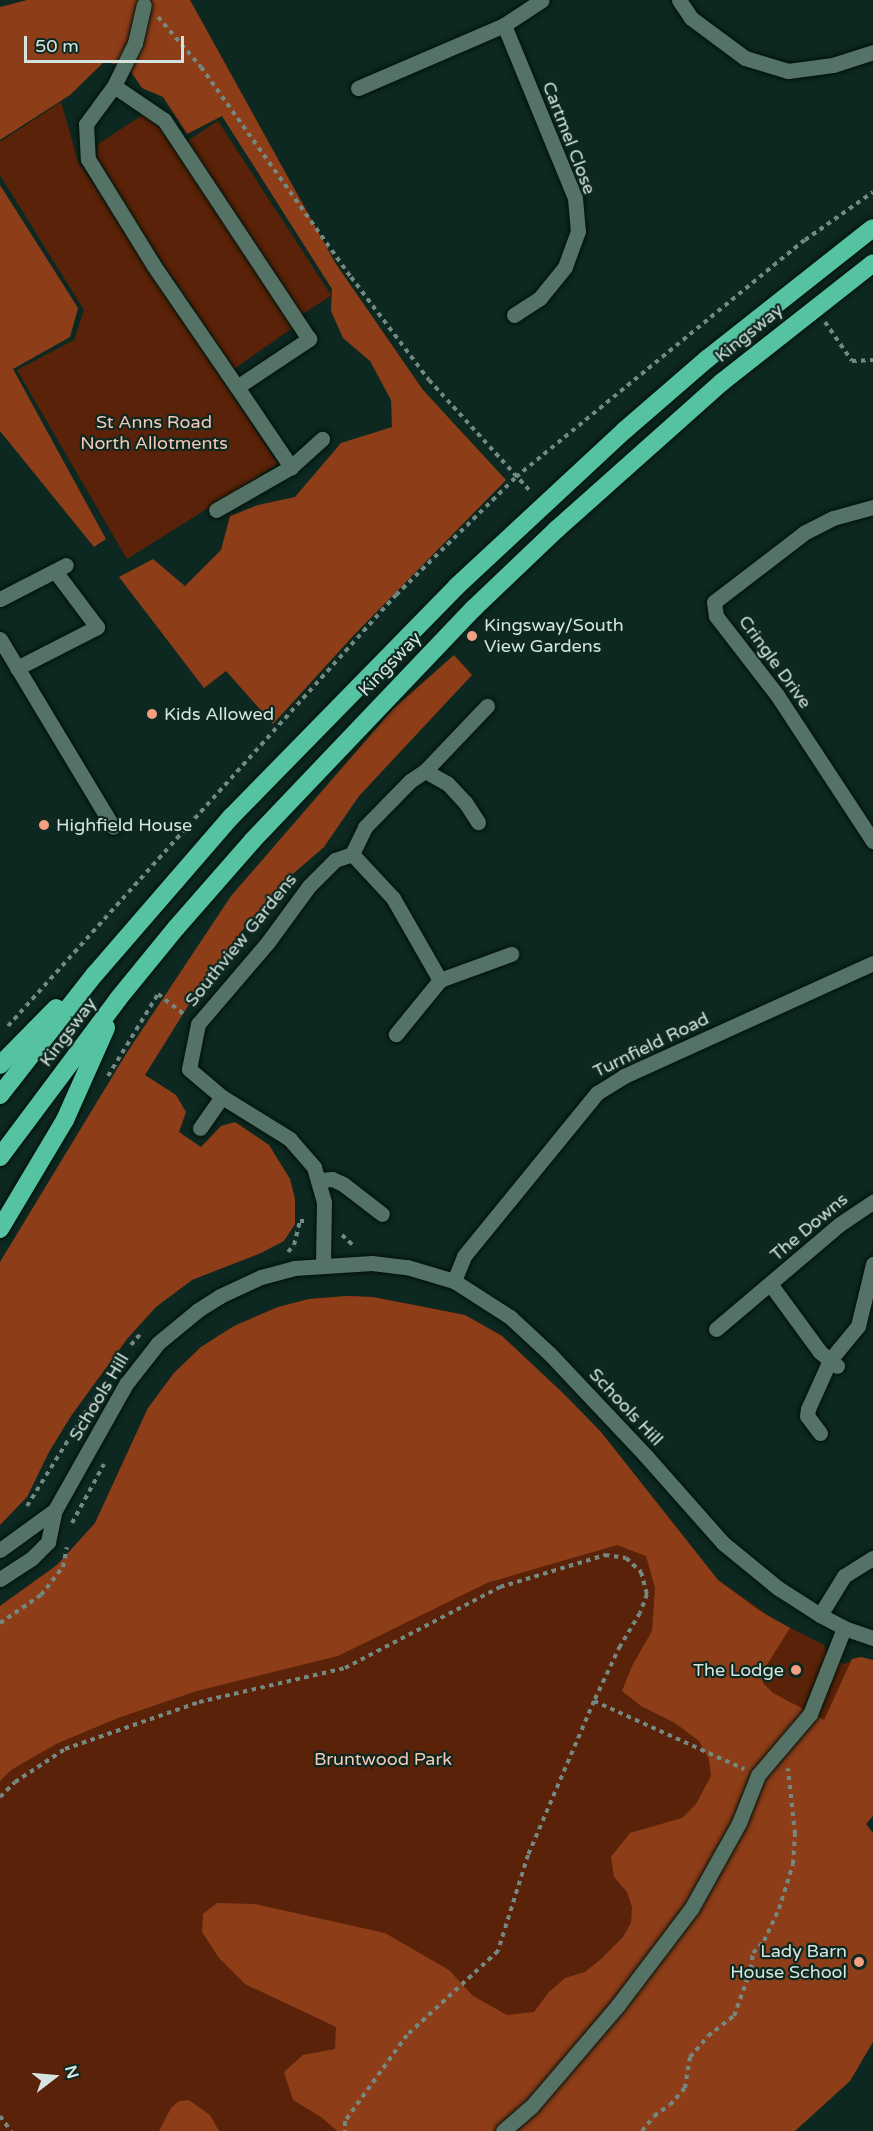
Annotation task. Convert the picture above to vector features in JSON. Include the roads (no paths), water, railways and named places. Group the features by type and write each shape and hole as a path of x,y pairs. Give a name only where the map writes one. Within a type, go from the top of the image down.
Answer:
{"highway":[{"name":"Kingsway","path":"0,1095 96,974 231,817 457,586 625,430 707,359 873,228"},
{"name":"Kingsway","path":"0,1157 118,999 253,840 473,609 639,455 816,306 873,263"},
{"path":"0,1065 49,1014 96,974"},
{"path":"0,1228 65,1120 118,999"}],"street":[{"path":"358,88 504,25 542,0"},
{"path":"680,0 691,18 745,58 788,71 833,65 873,52"},
{"path":"146,5 135,43 114,86 86,124 88,159 154,266 291,467"},
{"name":"Cartmel Close","path":"504,25 575,198 578,231 565,267 540,298 514,315"},
{"path":"114,86 165,120 309,339 237,387"},
{"path":"216,510 291,467 322,439"},
{"name":"Cringle Drive","path":"873,507 833,518 804,533 714,602 716,616 777,695 873,841"},
{"path":"0,599 60,568 97,627 17,668"},
{"path":"0,639 113,827"},
{"path":"440,980 393,898 352,854 365,827 410,781 425,771 488,706"},
{"path":"425,771 448,784 465,802 478,822"},
{"name":"Southview Gardens","path":"222,1097 189,1069 198,1024 268,942 309,886 335,860 352,854"},
{"path":"396,1034 440,980 511,954"},
{"name":"Turnfield Road","path":"454,1281 464,1256 597,1093 624,1076 873,963"},
{"path":"200,1128 222,1097 290,1139 306,1155 320,1180 325,1221 323,1264"},
{"path":"320,1180 332,1179 343,1184 382,1214"},
{"name":"The Downs","path":"717,1329 840,1224 873,1202"},
{"name":"Schools Hill","path":"0,1579 32,1558 48,1542 55,1510 126,1384 153,1349 173,1329 220,1296 261,1277 294,1268 323,1264 393,1265 454,1281 510,1317 550,1354 646,1456 723,1543 778,1588 820,1615 844,1628 873,1638"},
{"path":"820,1433 807,1416 834,1364 858,1326 873,1264"},
{"name":"The Downs","path":"771,1285 820,1352 834,1364"},
{"name":"Schools Hill","path":"0,1550 55,1510"},
{"path":"820,1615 844,1576 873,1558"},
{"path":"503,2131 531,2107 603,2022 691,1910 739,1823 758,1775 810,1714 844,1628"}],"place":[{"name":"Kingsway/South View Gardens","path":"472,636"},
{"name":"Kids Allowed","path":"152,714"},
{"name":"Highfield House","path":"44,825"},
{"name":"The Lodge","path":"796,1670"},
{"name":"Lady Barn House School","path":"859,1962"}],"park label":[{"name":"St Anns Road North Allotments","path":"154,433"},
{"name":"Bruntwood Park","path":"383,1759"}]}
